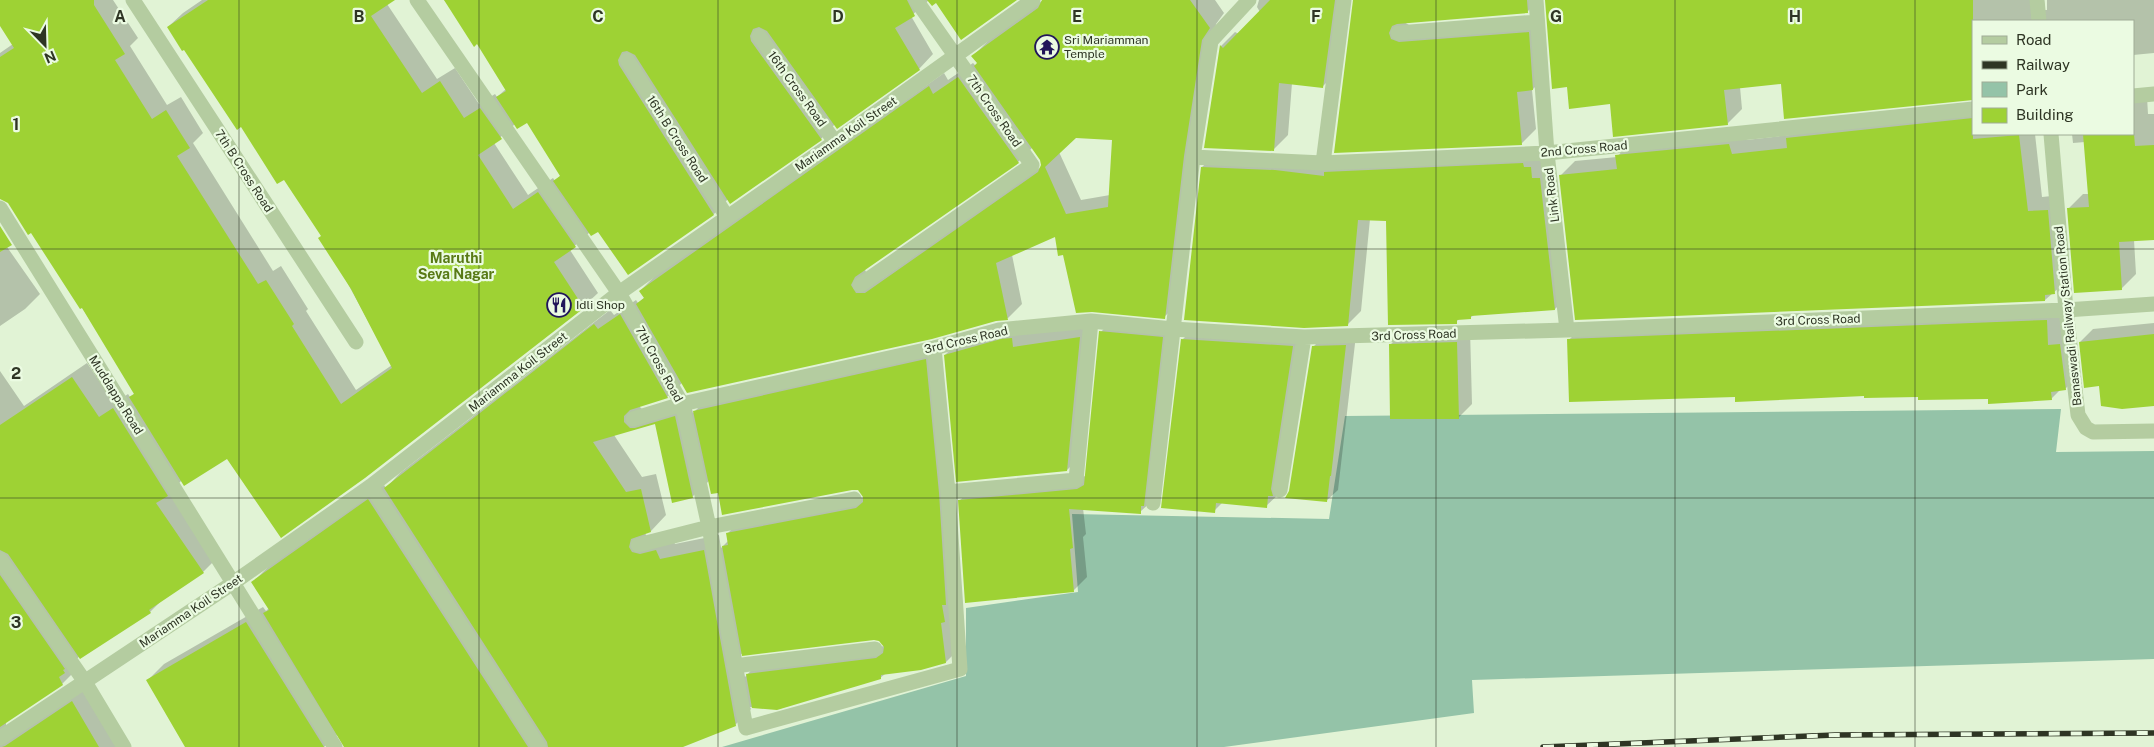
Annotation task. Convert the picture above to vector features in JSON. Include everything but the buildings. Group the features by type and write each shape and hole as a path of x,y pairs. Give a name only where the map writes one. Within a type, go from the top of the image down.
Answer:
{"street":[{"name":"7th B Cross Road","path":"133,0 356,342"},
{"name":"7th Cross Road","path":"417,0 619,293 682,404 709,527 746,728 960,669 948,492"},
{"name":"7th Cross Road","path":"860,286 1032,165 916,0"},
{"name":"Mariamma Koil Street","path":"0,738 233,583 372,486 619,293 835,142 1033,0"},
{"path":"1153,503 1193,158 1211,41 1248,0"},
{"path":"1323,163 1344,0"},
{"name":"Link Road","path":"1536,0 1547,153 1567,330"},
{"path":"2037,0 2039,20"},
{"path":"1398,33 1537,22"},
{"name":"16th Cross Road","path":"758,36 835,142"},
{"name":"16th B Cross Road","path":"627,60 728,217"},
{"path":"2134,96 2154,94"},
{"name":"2nd Cross Road","path":"1193,158 1323,163 1547,153 1972,110"},
{"name":"Banaswadi Railway Station Road","path":"2051,135 2066,310 2078,416 2086,428 2093,432 2154,431"},
{"name":"Muddappa Road","path":"0,208 336,747"},
{"name":"3rd Cross Road","path":"633,419 682,404 934,348 999,330 1091,321 1173,329 1304,337 1567,330 2066,310 2154,304"},
{"path":"934,348 948,492 1076,480 1091,321"},
{"path":"1280,490 1304,337"},
{"path":"372,486 539,747"},
{"path":"638,545 709,527 854,499"},
{"path":"0,559 85,682 124,747"},
{"path":"734,666 875,649"}],"green space":[{"path":"2061,409 2056,452 2154,451 2154,659 1472,680 1474,713 1224,747 722,747 966,676 966,608 1078,592 1072,514 1329,519 1345,416"}],"railway":[{"path":"1543,747 1835,735 2154,733"}],"place":[{"name":"Sri Mariamman Temple","path":"1047,47"},
{"name":"Idli Shop","path":"559,305"}],"district":[{"name":"Maruthi Seva Nagar","path":"456,266"}]}
